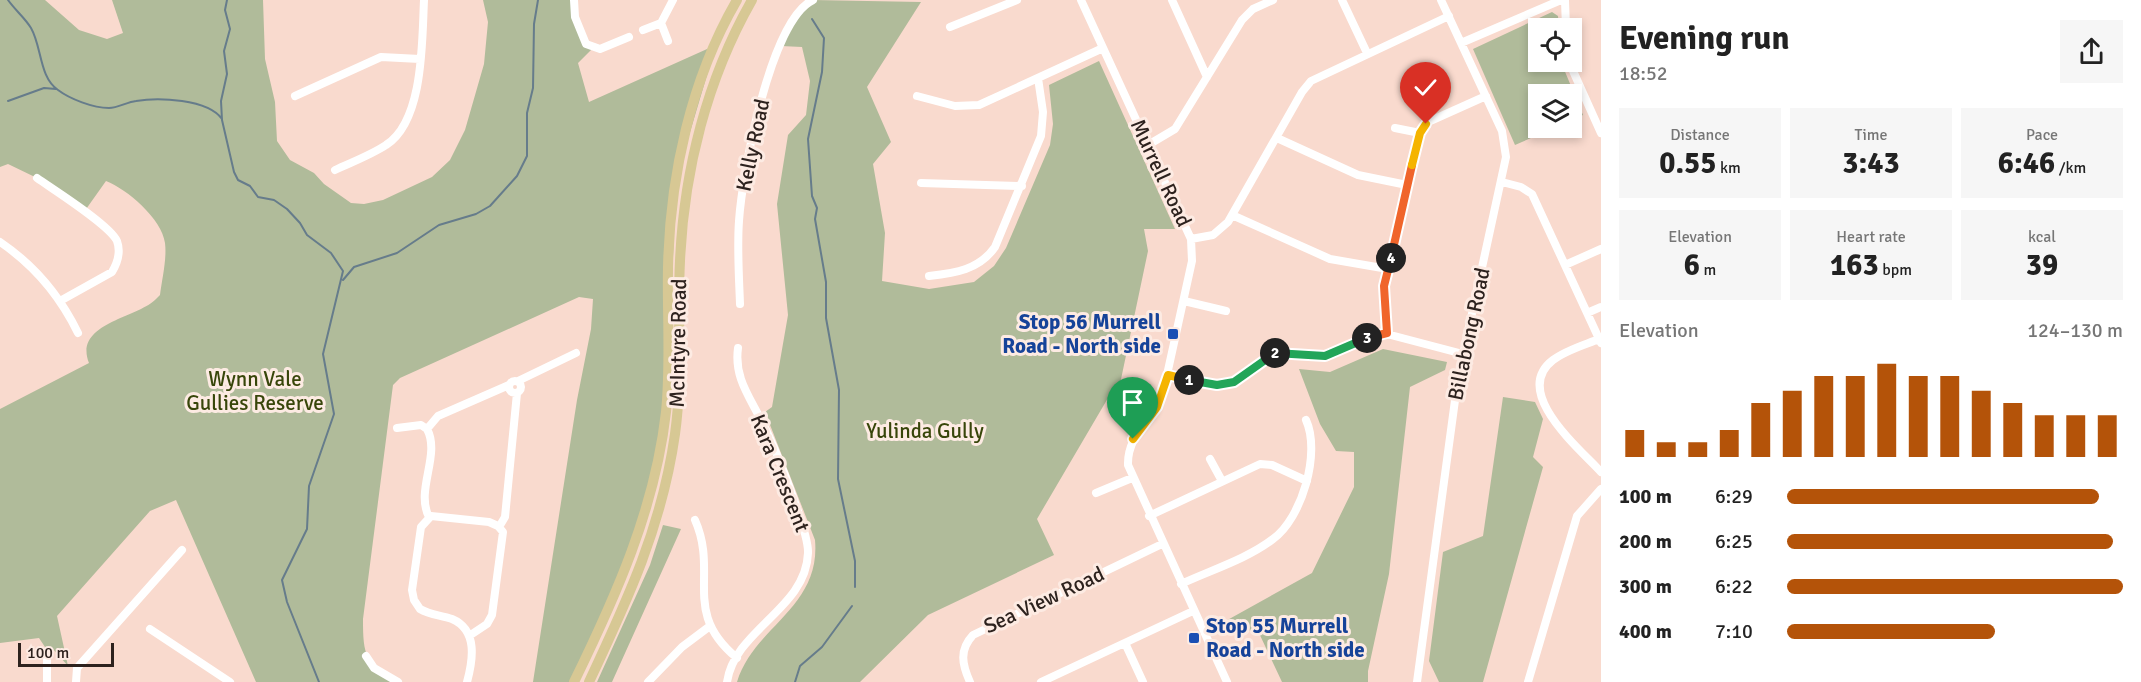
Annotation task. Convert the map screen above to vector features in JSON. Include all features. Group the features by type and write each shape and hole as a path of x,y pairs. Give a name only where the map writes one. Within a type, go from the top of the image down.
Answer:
{"main road":[{"name":"McIntyre Road","path":"574,682 627,567 654,480 666,411 668,264 676,179 699,87 737,0"},
{"name":"McIntyre Road","path":"589,682 639,573 660,512 678,407 680,263 688,182 713,84 752,0"}],"street":[{"path":"335,170 386,145 395,137 406,119 416,94 424,0"},
{"path":"574,0 575,17 586,44 600,49 629,37"},
{"path":"643,30 661,23 674,0"},
{"name":"Kelly Road","path":"740,304 739,222 748,150 768,81 789,25 798,11 813,0"},
{"path":"950,27 1017,0"},
{"name":"Murrell Road","path":"1081,0 1191,239 1191,261 1168,375 1157,407 1131,445 1128,465 1149,516 1227,682"},
{"path":"1172,0 1207,77"},
{"path":"1148,145 1175,129 1245,16 1273,0"},
{"path":"1342,0 1367,53"},
{"name":"Billabong Road","path":"1417,682 1437,519 1463,354 1502,182 1506,145 1441,0"},
{"path":"1461,43 1539,3 1563,0 1565,18"},
{"path":"1191,239 1217,234 1232,215 1309,84 1367,53 1449,16"},
{"path":"661,23 668,41"},
{"path":"917,96 950,105 979,105 1103,48"},
{"path":"295,96 381,57 420,59"},
{"path":"1574,72 1601,133"},
{"path":"929,276 968,269 987,257 998,242 1041,136 1043,112 1038,78"},
{"path":"1387,333 1384,286 1420,133 1428,122 1486,96"},
{"path":"1395,128 1420,133"},
{"path":"1277,138 1358,175 1407,185"},
{"path":"37,178 112,233 119,250 117,264 112,272 60,301"},
{"path":"1502,182 1521,187 1532,194 1600,341 1551,361 1543,372 1539,392 1551,417 1601,472"},
{"path":"921,183 1022,186"},
{"path":"1232,215 1330,259 1388,269"},
{"path":"0,242 36,272 60,301 78,333"},
{"path":"1565,265 1601,249"},
{"path":"1184,301 1226,311"},
{"path":"1587,313 1601,307"},
{"path":"1168,375 1223,385 1238,380 1275,353 1325,356 1373,335 1387,333 1463,354"},
{"name":"Kara Crescent","path":"727,682 737,658 751,638 778,613 801,580 808,553 805,534 765,428 741,380 737,362 738,348"},
{"path":"427,429 438,416 576,353"},
{"path":"499,527 505,517 518,393 521,385 518,381"},
{"path":"509,385 510,392 518,393"},
{"path":"1181,584 1275,538 1290,519 1307,482 1311,442 1306,420"},
{"path":"397,428 421,425 427,429 430,440 423,503 429,517"},
{"path":"1210,459 1221,481"},
{"path":"1149,516 1221,481 1263,464 1307,482"},
{"path":"1096,493 1132,478"},
{"path":"1528,682 1577,516 1601,489"},
{"path":"467,682 473,648 469,636 459,624 425,612 414,600 412,590 421,527 429,517 438,515 489,522 499,527 504,537 492,615 487,624 469,636"},
{"path":"695,520 702,539 704,558 703,604 710,626 719,642 737,658"},
{"name":"Sea View Road","path":"970,682 962,658 973,635 1162,544"},
{"path":"76,682 77,668 182,550"},
{"path":"1041,682 1193,611"},
{"path":"648,682 682,647 710,626"},
{"path":"150,629 230,682"},
{"path":"1125,643 1143,682"},
{"path":"47,656 47,682"},
{"path":"366,656 374,668 398,682"}],"green space":[{"name":"Wynn Vale Gullies Reserve","path":"0,0 45,0 79,30 107,39 123,33 112,0 263,0 265,59 275,102 277,141 290,160 314,173 324,184 351,203 364,204 383,200 432,177 450,160 465,130 484,64 488,22 483,0 574,0 580,33 593,48 578,63 589,102 716,45 676,179 669,362 649,503 574,682 533,682 577,400 591,329 593,299 579,297 400,378 393,385 363,632 365,650 372,663 398,682 256,682 176,500 150,511 57,616 68,666 53,649 47,650 39,638 0,643 0,409 89,363 87,350 90,339 98,330 147,306 160,295 165,262 165,243 151,215 124,191 106,181 84,212 37,178 8,164 0,167"},
{"name":"Yulinda Gully","path":"813,0 921,2 867,87 891,142 873,164 885,233 882,281 929,289 974,282 994,266 1006,248 1050,145 1053,124 1049,85 1099,61 1175,229 1144,229 1148,251 1120,384 1108,398 1037,519 1054,555 928,615 860,682 737,682 745,663 757,646 785,616 808,583 814,563 815,540 765,412 772,407 788,315 777,204 788,135 806,115 810,81 802,47 781,46 791,20"},
{"path":"1552,12 1558,18 1539,18"},
{"path":"1528,23 1528,72 1565,72 1570,84 1528,84 1528,138 1531,138 1515,145 1473,49"},
{"path":"1383,349 1447,362 1445,370 1410,387 1389,574 1368,671 1368,682 1282,682 1258,631 1213,628 1312,573 1354,487 1354,452 1336,451 1320,424 1299,369 1330,372"},
{"path":"1503,397 1535,402 1543,419 1533,457 1543,467 1483,682 1439,682 1429,661 1443,552 1483,536"},
{"path":"663,525 681,529 612,682 597,682 650,565"}],"waterway":[{"path":"8,0 31,28 47,78 58,90 69,97 103,108 145,100 182,101 206,107 222,119"},
{"path":"227,0 225,10 230,29 224,51 227,74 221,101 222,120 234,172 238,180 250,186 258,197 274,200 287,209 307,235 331,253 343,271 323,354 334,414 309,486 307,529 282,580 287,602 319,682"},
{"path":"343,280 354,267 397,253 439,225 476,214 490,206 517,176 527,156 527,113 533,88 534,24 538,0"},
{"path":"812,19 824,38 822,72 808,139 812,196 817,208 815,219 826,282 826,318 839,390 838,479 855,561 855,587"},
{"path":"8,101 44,88 56,89"},
{"path":"795,682 800,666 822,647 852,606"}],"place":[{"name":"Stop 56 Murrell Road - North side","path":"1173,334"},
{"name":"Stop 55 Murrell Road - North side","path":"1194,638"}],"route":[{"path":"1133,439 1157,407 1168,375 1205,384 1223,385 1242,378 1264,359 1275,353 1325,356 1373,335 1387,333 1384,286 1420,133 1426,124"}]}
